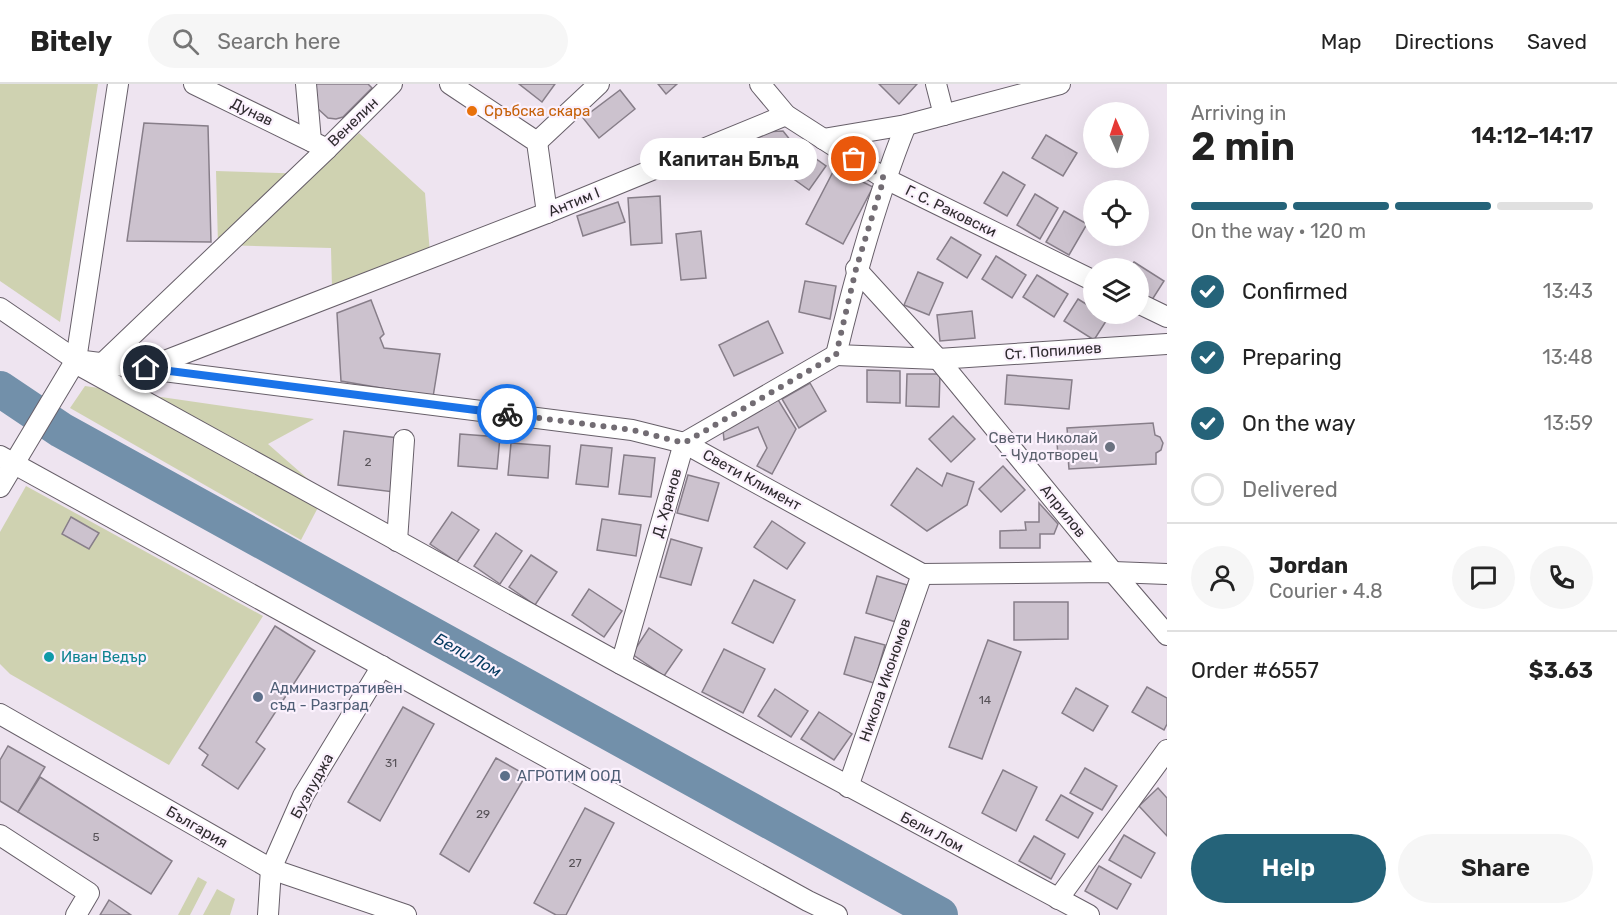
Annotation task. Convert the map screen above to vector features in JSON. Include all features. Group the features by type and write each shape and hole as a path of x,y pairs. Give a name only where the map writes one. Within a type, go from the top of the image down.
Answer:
{"street":[{"path":"0,487 7,460 76,361 118,84"},
{"name":"Дунав","path":"194,84 319,145"},
{"path":"306,84 319,145"},
{"name":"Венелин","path":"103,363 319,145 392,84"},
{"path":"450,84 537,142 547,213"},
{"path":"537,142 599,84"},
{"name":"Г. С. Раковски","path":"760,84 786,115 884,178 1083,276"},
{"path":"936,84 944,115"},
{"path":"823,139 906,125 1060,84"},
{"name":"Антим I","path":"146,368 547,213 786,115"},
{"path":"684,443 836,355 856,269 884,178 906,125"},
{"name":"Априлов","path":"856,269 938,359 1167,635"},
{"path":"0,308 76,361"},
{"path":"1149,309 1167,318"},
{"name":"Ст. Попилиев","path":"836,355 938,359 1167,344"},
{"name":"Свети Климент","path":"76,361 633,430 684,443 922,574 1113,572 1167,574"},
{"name":"Бели Лом","path":"76,361 397,541 1089,915"},
{"path":"397,541 404,440"},
{"name":"Д. Хранов","path":"621,663 684,443"},
{"path":"7,460 382,666 806,908 837,915"},
{"name":"Никола Икономов","path":"848,786 922,574"},
{"name":"Бузлуджа","path":"268,915 271,868 303,796 382,666"},
{"name":"България","path":"1,714 271,868 406,915"},
{"path":"1058,898 1167,750"},
{"path":"0,835 89,893 76,915"}],"green space":[{"path":"0,84 98,84 60,322 0,281"},
{"path":"359,133 425,193 430,253 332,288 331,248 218,245 216,171 313,174"},
{"path":"85,386 314,419 268,444 325,494 301,540 70,408"},
{"path":"26,486 263,616 169,765 10,674 0,664 0,532"},
{"path":"198,877 207,882 190,915 178,915"},
{"path":"217,889 235,899 230,915 203,915"}],"building":[{"path":"315,84 368,84 372,88 343,117 336,119 328,118 317,108"},
{"path":"519,84 555,84 542,102"},
{"path":"658,84 677,84 666,94"},
{"path":"879,84 917,84 899,104"},
{"path":"620,90 635,109 599,138 583,118"},
{"path":"144,123 208,126 211,242 127,241"},
{"path":"783,131 791,141 826,166 809,190 774,165 753,166 741,143 763,132"},
{"path":"1046,135 1077,153 1063,176 1032,158"},
{"path":"835,168 873,187 843,244 806,224"},
{"path":"1003,172 1025,185 1007,216 984,203"},
{"path":"1035,194 1058,208 1040,239 1017,225"},
{"path":"660,196 662,243 631,245 628,198"},
{"path":"618,202 625,222 583,236 577,216"},
{"path":"1064,211 1083,222 1083,231 1069,255 1046,242"},
{"path":"701,231 706,278 681,280 676,234"},
{"path":"951,237 981,255 967,278 937,259"},
{"path":"996,256 1026,275 1012,298 982,279"},
{"path":"918,272 943,283 929,315 904,305"},
{"path":"1149,272 1164,281 1149,302"},
{"path":"1037,275 1068,294 1054,317 1023,297"},
{"path":"805,281 836,286 830,319 799,312"},
{"path":"1078,299 1083,302 1083,324 1104,324 1094,340 1064,321"},
{"path":"371,300 384,334 380,338 384,348 440,354 433,397 341,381 337,313"},
{"path":"972,311 975,338 940,341 937,315"},
{"path":"768,321 783,353 734,376 719,345"},
{"path":"867,370 900,371 900,403 867,402"},
{"path":"907,374 940,374 939,407 906,406"},
{"path":"1007,375 1072,380 1069,409 1005,404"},
{"path":"810,383 826,411 799,428 782,399"},
{"path":"777,398 796,429 772,474 757,466 767,448 758,427 724,440 723,430"},
{"path":"953,416 975,439 951,462 929,439"},
{"name":"Свети Николай - Чудотворец","path":"1153,423 1155,435 1160,437 1163,443 1161,450 1156,453 1156,464 1069,469 1068,457 1058,458 1057,441 1068,440 1067,428"},
{"path":"344,431 398,438 394,492 338,485"},
{"path":"460,434 500,437 497,469 458,466"},
{"path":"511,443 550,446 548,478 508,475"},
{"path":"581,445 612,448 608,487 576,484"},
{"path":"624,455 655,458 651,497 619,494"},
{"path":"1003,466 1025,490 1001,512 979,489"},
{"path":"917,468 942,486 947,473 974,482 967,505 927,531 891,505"},
{"path":"688,475 719,483 708,521 677,513"},
{"path":"1039,503 1058,524 1054,534 1040,534 1040,548 1000,548 1000,531 1026,530 1025,522 1039,522"},
{"path":"452,512 479,530 457,562 430,544"},
{"path":"71,517 99,533 89,549 62,534"},
{"path":"602,519 641,525 636,556 597,550"},
{"path":"772,521 805,543 787,569 754,547"},
{"path":"496,533 522,551 500,584 474,566"},
{"path":"671,539 702,548 691,585 660,577"},
{"path":"531,555 557,572 535,605 509,587"},
{"path":"877,576 907,585 896,622 866,613"},
{"path":"754,580 795,600 773,643 732,623"},
{"path":"589,589 622,611 604,637 572,615"},
{"path":"1014,602 1068,602 1068,639 1014,640"},
{"name":"Административен съд - Разград","path":"275,626 315,651 256,742 265,749 238,789 202,765 208,755 199,748"},
{"path":"649,628 682,650 664,676 632,654"},
{"path":"855,637 885,645 874,683 844,674"},
{"path":"988,640 1021,652 982,759 949,747"},
{"path":"724,649 765,669 743,713 702,692"},
{"path":"1147,687 1167,698 1167,724 1164,730 1132,712"},
{"path":"1076,688 1108,706 1093,731 1062,713"},
{"path":"775,689 808,711 791,737 758,716"},
{"path":"403,707 434,724 380,821 348,802"},
{"path":"819,712 852,734 834,760 801,739"},
{"path":"8,746 45,767 18,812 0,801 0,760"},
{"path":"496,758 526,775 469,872 440,854"},
{"path":"1085,768 1117,786 1102,810 1070,793"},
{"path":"1003,770 1037,787 1016,831 982,813"},
{"path":"40,777 172,861 151,894 18,812"},
{"path":"1158,788 1167,798 1167,836 1139,806"},
{"path":"1061,795 1093,813 1078,838 1046,820"},
{"path":"585,808 614,823 566,915 556,915 534,903"},
{"path":"1124,835 1155,853 1141,878 1109,860"},
{"path":"1034,836 1065,854 1051,879 1019,861"},
{"path":"1099,866 1131,884 1117,909 1085,891"},
{"path":"109,900 131,915 100,915"}],"waterway":[{"name":"Бели Лом","path":"0,389 61,430 940,915"}],"way so far":[{"path":"507,414 633,430 684,443 836,355 856,269 884,178 854,159"}],"place":[{"name":"Сръбска скара","path":"472,111"},
{"name":"Капитан Блъд","path":"854,159"},
{"name":"Свети Николай - Чудотворец","path":"1110,447"},
{"name":"Иван Ведър","path":"49,657"},
{"name":"Административен съд - Разград","path":"258,697"},
{"name":"АГРОТИМ ООД","path":"505,776"}],"route":[{"path":"146,368 507,414"}]}
